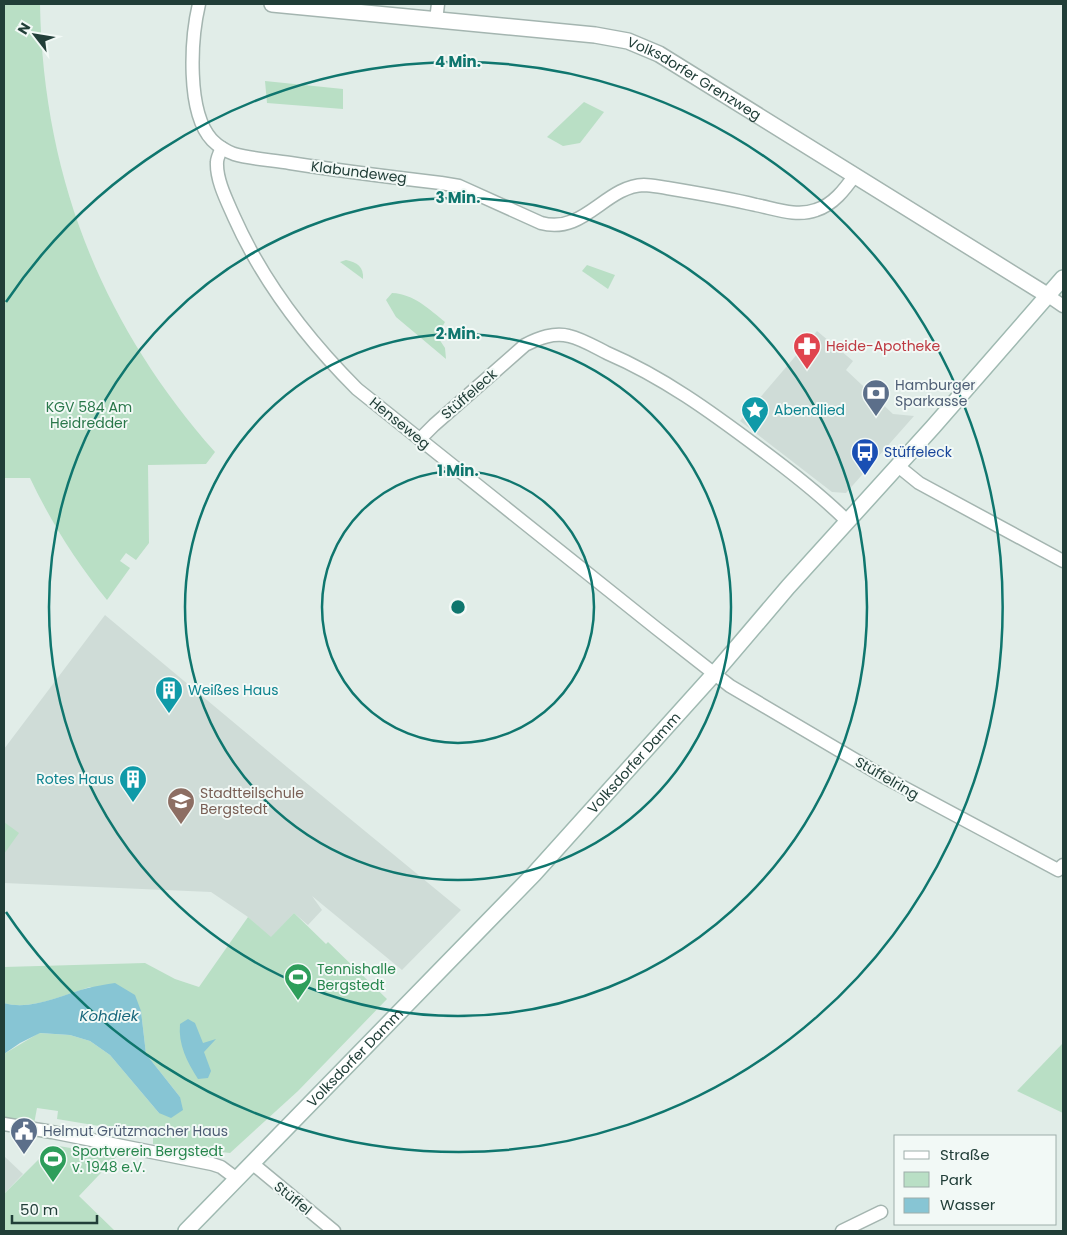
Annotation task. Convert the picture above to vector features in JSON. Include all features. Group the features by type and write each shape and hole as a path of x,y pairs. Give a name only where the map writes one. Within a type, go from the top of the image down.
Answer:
{"main road":[{"name":"Volksdorfer Grenzweg","path":"272,4 595,36 628,41 659,54 685,72 1047,295"},
{"name":"Volksdorfer Damm","path":"186,1231 534,874 714,674 1063,278"}],"street":[{"name":"Klabundeweg","path":"199,4 193,47 193,80 196,107 204,129 211,139 222,148 235,154 459,186 541,223 555,225 572,222 587,215 624,189 644,185 696,192 788,212 805,213 815,211 828,204 840,194 855,175"},
{"path":"436,20 438,4"},
{"name":"Henseweg","path":"222,148 217,165 218,173 226,200 248,250 279,299 334,366 357,389 714,674"},
{"name":"Volksdorfer Grenzweg","path":"1047,295 1063,306"},
{"name":"Stüffeleck","path":"420,439 526,345 547,336 569,336 621,359 667,383 698,403 784,467 847,521"},
{"path":"898,466 919,483 1063,561"},
{"name":"Stüffelring","path":"714,674 730,686 846,755 954,816 1058,870 1063,865"},
{"path":"4,1124 212,1164 237,1179"},
{"name":"Stüffel","path":"252,1164 334,1231"},
{"path":"842,1231 881,1212"}],"shaded area":[{"path":"817,331 853,361 846,370 893,414 914,416 846,493 832,492 740,421"},
{"name":"Stadtteilschule Bergstedt","path":"105,615 461,910 402,970 312,896 322,910 308,925 294,913 271,938 248,917 211,892 4,883 4,749"},
{"path":"4,1156 23,1174 4,1194"}],"green space":[{"name":"KGV 584 Am Heidredder","path":"4,4 40,4 44,67 53,128 67,187 86,244 110,299 140,352 175,403 215,452 206,464 148,465 149,543 136,560 126,553 120,561 130,568 107,600 65,541 30,478 4,478"},
{"path":"265,81 343,89 343,109 267,103"},
{"path":"584,102 604,112 580,143 563,146 547,137"},
{"path":"346,260 353,262 361,268 363,279 340,262"},
{"path":"587,265 615,275 608,289 582,271"},
{"path":"392,293 414,299 445,322 437,336 445,348 446,359 396,317 386,300"},
{"path":"4,822 19,833 4,854"},
{"path":"294,913 326,944 328,942 387,999 298,1091 230,1153 153,1144 153,1135 57,1119 58,1111 37,1108 34,1124 4,1123 4,1054 39,1033 70,1035 90,1041 110,1055 159,1113 180,1097 146,1054 141,1011 90,987 36,1004 14,1005 4,1003 4,967 145,963 175,979 199,987 248,917 271,937"},
{"path":"1063,1043 1063,1113 1017,1091"},
{"name":"Sportverein Bergstedt v. 1948 e.V.","path":"53,1145 117,1156 79,1196 115,1231 4,1231 4,1194"}],"water":[{"name":"Kohdiek","path":"115,983 135,995 141,1011 146,1054 180,1097 183,1110 171,1118 159,1113 110,1055 90,1041 70,1035 40,1033 4,1054 4,1003 14,1005 35,1004 88,988"},
{"path":"188,1019 195,1023 203,1043 216,1039 204,1052 211,1071 208,1078 198,1079 184,1053 180,1039 180,1024"}],"place":[{"name":"Heide-Apotheke","path":"807,370"},
{"name":"Hamburger Sparkasse","path":"876,417"},
{"name":"Abendlied","path":"755,434"},
{"name":"Stüffeleck","path":"865,476"},
{"name":"Weißes Haus","path":"169,714"},
{"name":"Rotes Haus","path":"133,803"},
{"name":"Stadtteilschule Bergstedt","path":"181,825"},
{"name":"Tennishalle Bergstedt","path":"298,1001"},
{"name":"Helmut Grützmacher Haus","path":"24,1155"},
{"name":"Sportverein Bergstedt v. 1948 e.V.","path":"53,1183"}]}
